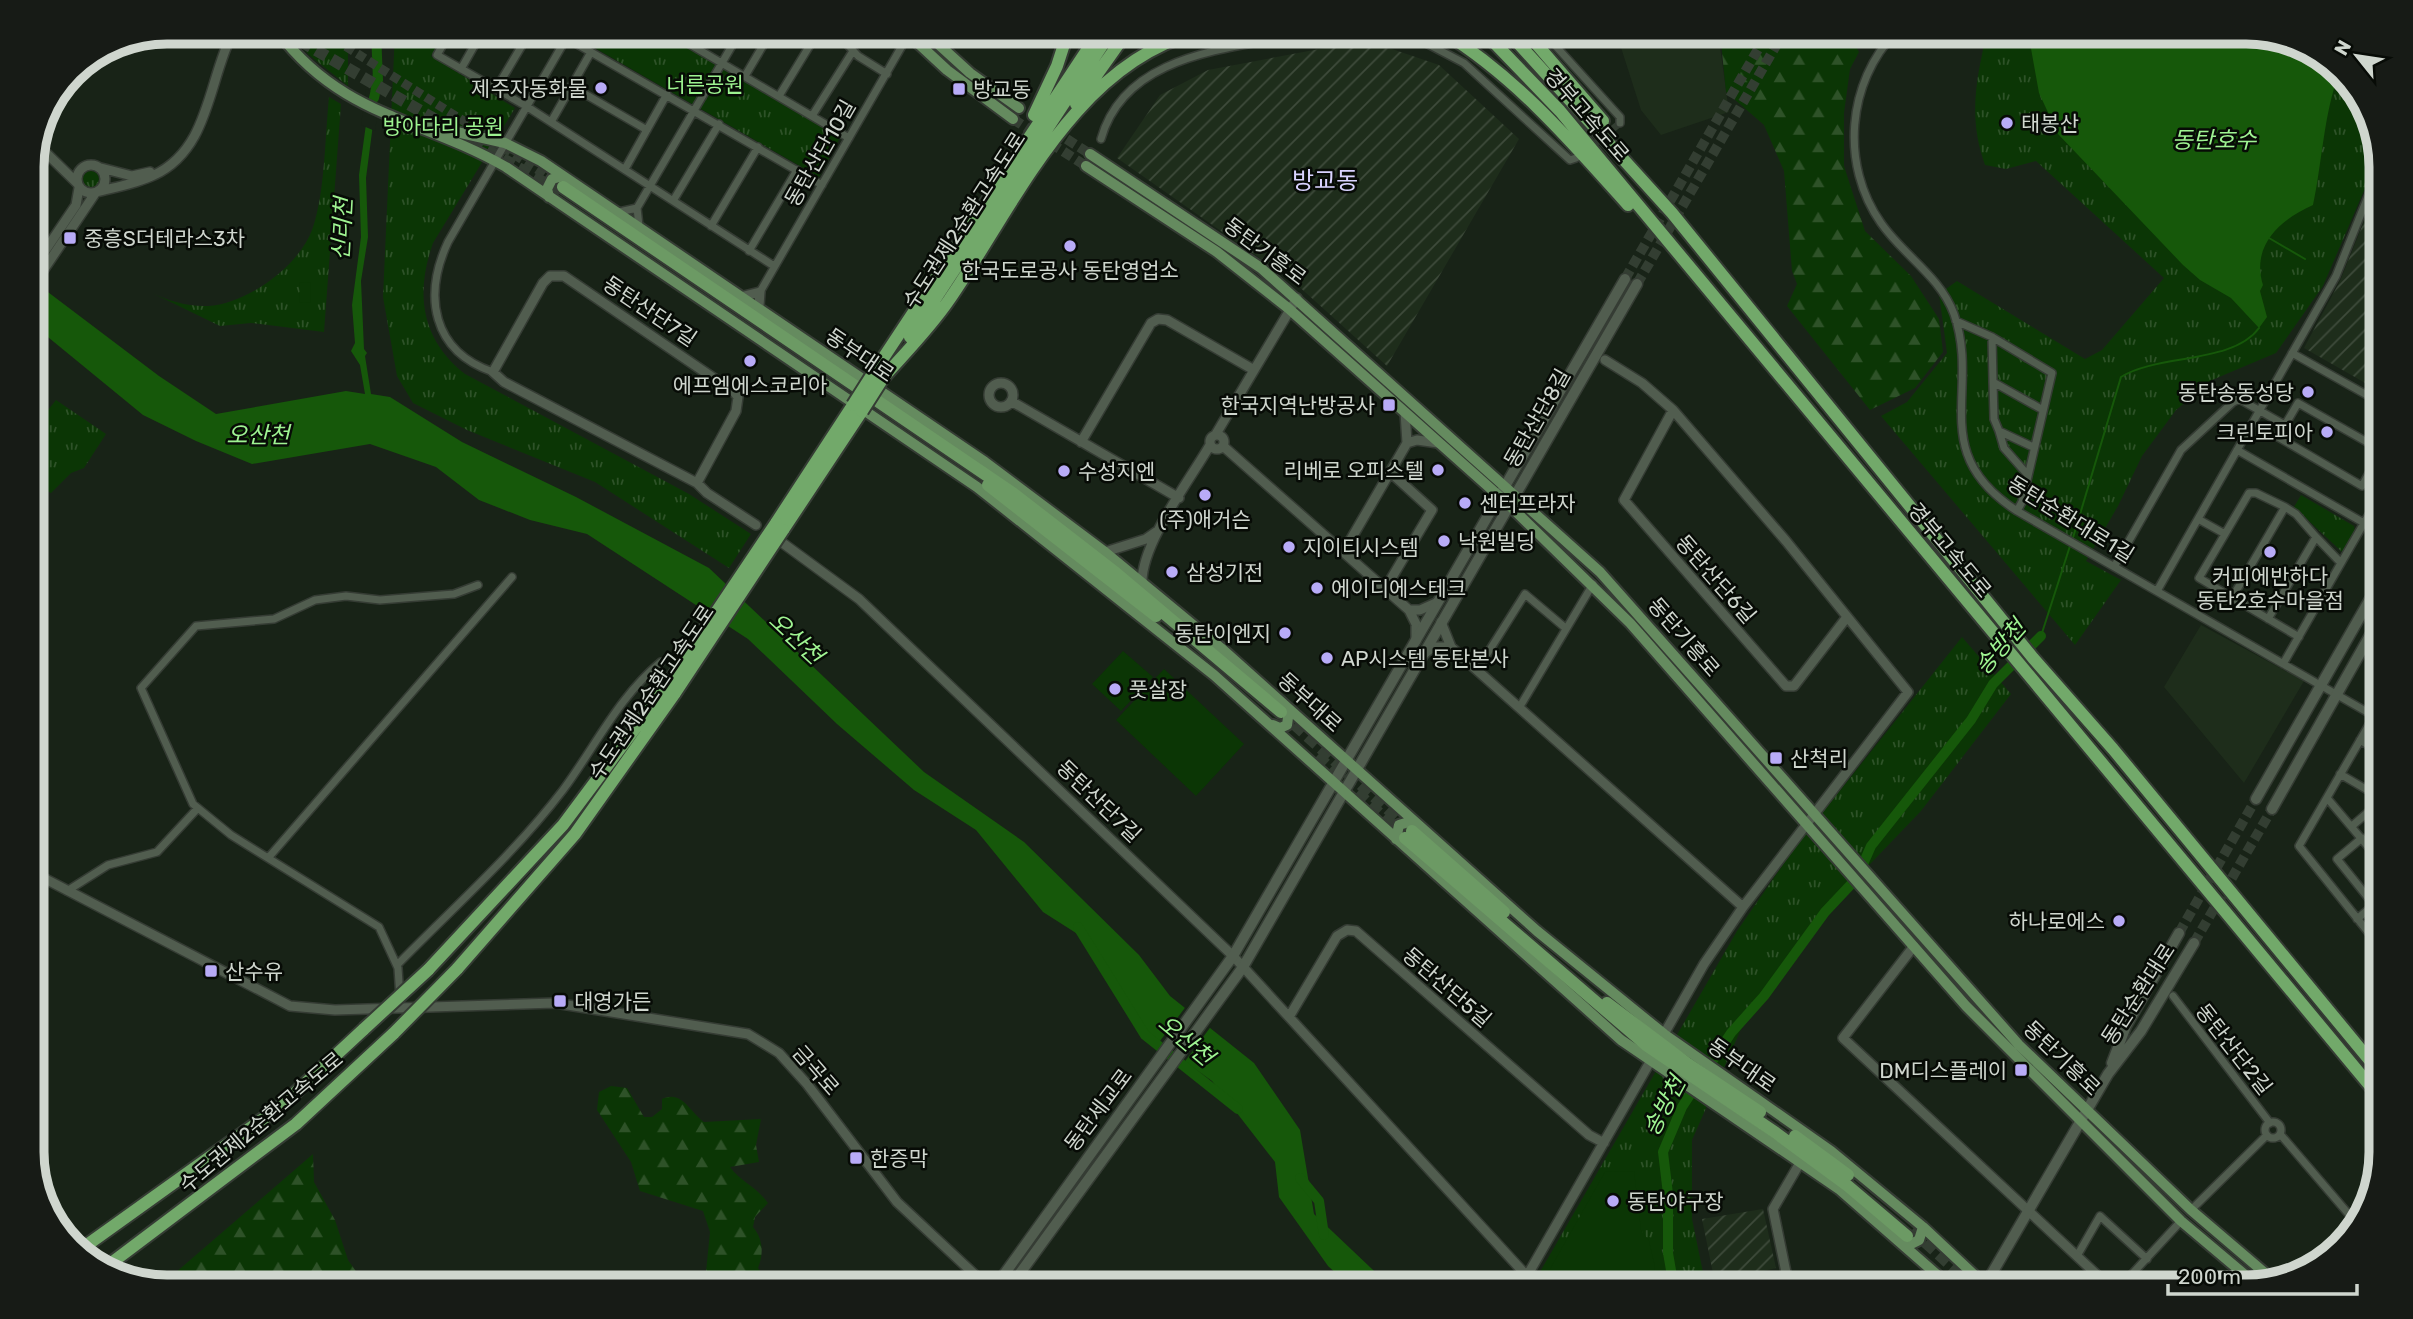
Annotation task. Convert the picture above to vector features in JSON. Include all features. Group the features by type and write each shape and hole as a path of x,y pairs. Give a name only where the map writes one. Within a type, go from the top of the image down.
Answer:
{"highway":[{"path":"1000,177 1043,97 1064,44"},
{"name":"수도권제2순환고속도로","path":"879,375 1000,177 1090,44"},
{"name":"수도권제2순환고속도로","path":"112,1263 296,1124 394,1033 457,969 575,834 781,532 857,408 1103,44"},
{"path":"879,375 945,306 1088,84 1118,44"},
{"path":"1054,140 1075,111 1122,67 1160,44"},
{"path":"1462,44 1488,60 1517,85"},
{"path":"1472,44 1517,85 1722,304"},
{"name":"경부고속도로","path":"1496,44 1560,111 2007,648 2028,663 2117,753 2369,1059"},
{"name":"경부고속도로","path":"1519,44 1672,213 2016,636 2028,663 2108,770 2369,1085"},
{"path":"1536,44 1626,149 1672,213"},
{"name":"동부대로","path":"563,186 997,492 1279,716"},
{"name":"동부대로","path":"563,186 1014,494 1116,573 1279,716"},
{"path":"997,492 1044,536 1122,599"},
{"path":"1014,494 1056,514"},
{"name":"수도권제2순환고속도로","path":"86,1245 281,1106 428,970 563,825 671,690"},
{"name":"동부대로","path":"1406,832 1684,1068"},
{"name":"동부대로","path":"1406,832 1597,1006 1684,1068 1824,1157 1912,1235"},
{"path":"1617,998 1627,1019"},
{"path":"1621,1040 1628,1038 1669,1068 1684,1068"}],"main road":[{"path":"288,44 313,72 352,99 417,126"},
{"path":"920,44 947,70 1013,119"},
{"path":"938,44 970,73 1019,108"},
{"name":"동부대로","path":"417,126 430,126 505,143 563,186 613,211 640,229 985,462 1056,514 1142,582 1279,716 1343,790 1406,832 1664,1034 1684,1068"},
{"name":"동부대로","path":"417,126 470,147 495,161 977,487 1279,716 1346,760 1406,832 1621,1040 1650,1062 1684,1068 1707,1082 1801,1161 1968,1275"},
{"name":"동탄기흥로","path":"1090,154 1222,240 1297,298 1507,496 1593,584 2012,1054 2181,1221 2245,1275"},
{"name":"동탄기흥로","path":"1086,166 1217,252 1288,308 1438,443 1507,496 1617,589 2019,1045 2191,1210 2265,1273"},
{"path":"549,197 547,189 552,179 563,186"},
{"name":"동탄산단8길","path":"1343,790 1441,622 1625,279"},
{"name":"동탄산단8길","path":"1334,781 1438,602 1507,496 1637,284"},
{"path":"2256,799 2369,601"},
{"path":"2272,809 2369,638"},
{"path":"1233,956 1334,781"},
{"path":"1243,967 1343,790"},
{"name":"동탄순환대로","path":"2108,1074 2126,1026 2179,933"},
{"name":"동탄순환대로","path":"2108,1074 2141,1031 2194,943"},
{"name":"동탄세교로","path":"1004,1275 1233,956"},
{"name":"동탄세교로","path":"1019,1275 1243,967"},
{"path":"1992,1275 2108,1074"},
{"name":"동부대로","path":"1912,1235 1942,1275"}],"street":[{"path":"47,153 87,193 152,177 184,150 201,125 219,63 228,44"},
{"path":"443,44 437,54 526,106 774,266"},
{"path":"461,69 475,44"},
{"path":"496,89 523,44"},
{"path":"563,44 447,242 440,259 434,291 439,320 451,344 470,364 492,372 504,382 697,483 707,493 756,525"},
{"path":"580,44 822,185"},
{"path":"640,229 637,208 733,44"},
{"path":"745,76 764,44"},
{"path":"779,96 811,44"},
{"path":"847,44 887,74"},
{"name":"동탄산단10길","path":"760,292 902,44"},
{"path":"1101,139 1113,111 1128,93 1164,67 1186,57 1244,44"},
{"path":"1428,44 1464,63 1570,160 1576,158"},
{"path":"1554,44 1620,117 1620,123"},
{"name":"동탄순환대로1길","path":"1886,44 1878,53 1860,91 1854,129 1857,165 1880,223 1936,283 1956,321 1960,341 1959,418 1962,440 1981,479 1996,496 2017,511 2369,713"},
{"path":"693,45 849,138"},
{"path":"812,116 853,51"},
{"path":"551,122 591,52"},
{"path":"571,86 647,130"},
{"path":"625,169 667,94"},
{"path":"673,201 719,124"},
{"path":"710,226 758,147"},
{"path":"47,153 66,164 93,164 101,169 132,176 168,165"},
{"path":"44,263 76,205 77,173 84,166"},
{"path":"44,259 105,181 101,169"},
{"path":"749,251 797,170"},
{"path":"2157,591 2336,276 2369,194"},
{"path":"613,211 623,213 637,208"},
{"name":"동탄산단7길","path":"492,372 543,283 550,276 564,276 734,391 738,397 736,411 697,483"},
{"path":"739,298 760,292 759,306 763,314"},
{"path":"1142,582 1147,558 1210,445 1210,438 1216,434 1288,308 1297,298"},
{"path":"1081,442 1151,323 1158,319 1167,320 1254,370"},
{"path":"1956,321 1992,337 2052,373 2022,502 2017,511"},
{"path":"1992,337 1994,419 2004,448 2027,474"},
{"path":"2292,353 2369,396"},
{"path":"1605,360 1642,383 1673,410 1908,692 1813,812 1743,907 1704,964 1664,1034"},
{"path":"1993,382 2043,410"},
{"path":"2115,567 2181,450 2233,402 2239,399 2285,425"},
{"path":"1011,401 1179,498"},
{"path":"2369,444 2298,403 2278,437 2362,486 2369,473"},
{"name":"동탄산단6길","path":"1673,410 1625,500 1786,686 1794,686 1847,617"},
{"path":"1344,551 1407,443 1405,412"},
{"path":"1999,432 2033,447"},
{"path":"1216,434 1223,439 1223,446 1409,610 1416,624 1416,641"},
{"path":"1407,443 1417,440 1438,443"},
{"path":"1210,445 1216,449 1223,446"},
{"path":"2237,450 2364,523"},
{"path":"1385,589 1432,510 1390,472"},
{"path":"2299,637 2199,578 2249,493 2256,493 2296,514 2342,563"},
{"path":"2232,598 2285,507"},
{"path":"2283,664 2369,514"},
{"path":"2198,519 2225,534"},
{"path":"1105,552 1146,540 1163,526"},
{"name":"동탄산단7길","path":"781,532 859,599 1243,967"},
{"path":"2268,619 2316,537"},
{"path":"269,857 512,577"},
{"path":"1519,708 1593,584"},
{"path":"400,1005 397,965 379,927 197,809 141,688 196,626 274,619 315,600 346,596 380,600 454,594 478,585"},
{"path":"1477,670 1525,594 1563,626"},
{"path":"1409,610 1420,610 1438,602"},
{"path":"1441,622 1451,647 1743,907"},
{"path":"1420,658 1433,648 1451,647"},
{"path":"397,965 496,864 562,791 637,684 661,662"},
{"path":"2369,729 2299,846 2369,933"},
{"path":"2360,740 2369,746"},
{"path":"2340,774 2369,792"},
{"path":"2327,798 2369,845"},
{"path":"67,891 108,865 157,852 197,809"},
{"path":"2352,826 2369,811"},
{"path":"2361,838 2337,859 2369,899"},
{"name":"금곡로","path":"44,879 290,1006 335,1010 400,1005 545,1003 748,1034 779,1053 814,1093 897,1202 975,1275"},
{"path":"2357,919 2369,909"},
{"name":"동탄산단5길","path":"1289,1017 1337,936 1347,930 1356,931 1589,1135 1604,1143"},
{"path":"1914,946 1843,1038 2097,1275"},
{"path":"1243,967 1526,1275"},
{"name":"동탄산단2길","path":"2173,996 2270,1123"},
{"path":"1528,1275 1650,1062"},
{"path":"2267,1135 2265,1128 2270,1123 2279,1125 2280,1134 2351,1217"},
{"path":"2267,1135 2274,1138 2280,1134"},
{"path":"2191,1210 2267,1135"},
{"path":"1787,1275 1773,1209 1801,1161"},
{"path":"2077,1256 2100,1216 2147,1259"},
{"path":"2132,1275 2181,1221"}],"shaded area":[{"path":"1346,44 1392,49 1439,65 1519,139 1387,366 1295,283 1117,158 1160,95 1208,70"},
{"path":"1620,44 1720,44 1729,112 1661,135 1641,110"},
{"path":"2369,209 2369,385 2304,348 2340,281"},
{"path":"2201,625 2304,681 2244,783 2164,687"},
{"path":"1763,1209 1776,1268 1748,1275 1713,1275 1702,1219"}],"green space":[{"path":"300,44 348,44 348,86 309,55"},
{"name":"방아다리 공원","path":"394,44 438,44 431,56 515,108 433,243 424,280 424,298 431,331 439,346 465,374 689,494 751,534 729,568 595,482 467,430 413,403 397,376 383,297"},
{"name":"너른공원","path":"588,44 682,44 841,136 819,177"},
{"path":"1721,44 1855,44 1859,52 1850,69 1844,113 1844,166 1865,231 1911,276 1939,319 1943,352 1915,388 1870,410 1787,306 1797,284 1792,271 1784,171 1764,125 1726,92"},
{"path":"1985,44 2254,44 2286,50 2301,56 2322,70 2322,91 2343,91 2357,112 2367,143 2369,179 2323,286 2276,353 2212,380 2176,410 2142,456 2118,506 2086,561 2121,580 2075,645 1881,416 1907,402 1947,353 1939,294 1957,281 2085,359 2102,350 2164,278 2036,161 2006,169 1985,165 1977,131 1976,99"},
{"path":"329,97 341,104 324,332 251,323 220,326 152,293 194,306 223,304 255,291 296,257 312,230 316,216 322,183"},
{"path":"88,171 94,171 99,179 97,185 88,187 83,182 83,176"},
{"path":"300,282 311,283 310,303 299,302"},
{"path":"56,400 106,434 84,468 71,473 51,493 44,489 44,415"},
{"path":"2301,495 2354,526 2355,531 2342,552 2294,507"},
{"path":"1962,637 2011,694 1921,811 1849,886 1749,1011 1692,1140 1692,1219 1704,1275 1538,1275 1737,931 1796,846"},
{"path":"1123,651 1153,677 1121,711 1092,684"},
{"path":"1164,669 1244,744 1196,796 1116,720"},
{"path":"611,1086 627,1088 644,1117 652,1117 662,1109 662,1099 675,1097 704,1122 761,1119 756,1145 759,1162 730,1167 768,1203 755,1217 753,1227 762,1246 758,1268 763,1275 687,1275 706,1272 710,1232 703,1211 640,1191 631,1162 597,1110 599,1092"},
{"path":"313,1154 314,1182 335,1220 348,1260 359,1275 173,1275"},
{"name":"동탄야구장","path":"1634,1171 1641,1230 1649,1241 1655,1275 1547,1275 1605,1172"}],"water":[{"name":"오산천","path":"373,44 378,44 377,94 366,178 368,237 361,281 364,349 367,353 365,356 371,394 390,397 462,442 576,497 709,568 924,772 1024,842 1139,955 1170,996 1254,1063 1300,1130 1314,1214 1378,1275 1338,1275 1328,1266 1279,1197 1275,1162 1212,1081 1149,1036 1087,940 1043,912 976,830 914,790 837,724 748,639 587,534 530,520 479,500 436,467 370,444 252,464 196,441 143,415 44,334 44,289 159,376 216,414 346,391 365,394 360,365 351,351 355,343 352,305 361,237 359,175 374,66"},
{"name":"동탄호수","path":"2030,44 2254,44 2286,50 2301,56 2322,70 2322,91 2334,91 2313,205 2289,218 2271,236 2265,247 2261,258 2263,285 2260,291 2267,317 2259,328 2231,298 2200,280 2183,265 2058,134 2039,93"}],"pier":[{"path":"366,89 380,95 375,131 361,125"},
{"path":"1187,1005 1212,1025 1183,1064 1157,1045"}],"waterway":[{"name":"신리천","path":"374,98 378,80 376,44"},
{"path":"2269,238 2305,259"},
{"name":"송방천","path":"2072,541 2121,377 2154,365 2232,348 2259,328"},
{"name":"송방천","path":"2041,636 2070,546"},
{"name":"송방천","path":"1672,1275 1668,1253 1668,1194 1663,1152 1682,1107 1731,1033 1764,996 1825,912 1857,878 1871,846 1971,720 1993,684 2041,636"},
{"name":"오산천","path":"1078,927 1145,1035 1238,1109"},
{"name":"오산천","path":"1300,1178 1319,1201 1324,1235"}],"tunnel":[{"path":"306,44 563,194"},
{"path":"342,44 492,139"},
{"path":"1625,279 1761,44"},
{"path":"1637,284 1777,44"},
{"path":"1013,119 1086,166"},
{"path":"1588,149 1620,123"},
{"path":"1054,131 1090,154"},
{"path":"503,147 556,182"},
{"path":"1281,712 1412,831"},
{"path":"1317,756 1404,836"},
{"path":"2179,933 2256,799"},
{"path":"2194,943 2272,809"},
{"path":"1912,1230 1962,1275"}],"place":[{"name":"제주자동화물","path":"601,88"},
{"name":"방교동","path":"959,89"},
{"name":"태봉산","path":"2007,123"},
{"name":"중흥S더테라스3차","path":"70,238"},
{"name":"한국도로공사 동탄영업소","path":"1070,246"},
{"name":"에프엠에스코리아","path":"750,361"},
{"name":"동탄송동성당","path":"2308,392"},
{"name":"한국지역난방공사","path":"1389,405"},
{"name":"크린토피아","path":"2327,432"},
{"name":"리베로 오피스텔","path":"1438,470"},
{"name":"수성지엔","path":"1064,471"},
{"name":"(주)애거슨","path":"1205,495"},
{"name":"센터프라자","path":"1465,503"},
{"name":"낙원빌딩","path":"1444,541"},
{"name":"지이티시스템","path":"1289,547"},
{"name":"커피에반하다 동탄2호수마을점","path":"2270,552"},
{"name":"삼성기전","path":"1172,572"},
{"name":"에이디에스테크","path":"1317,588"},
{"name":"동탄이엔지","path":"1285,633"},
{"name":"AP시스템 동탄본사","path":"1327,658"},
{"name":"풋살장","path":"1115,689"},
{"name":"산척리","path":"1776,758"},
{"name":"하나로에스","path":"2119,921"},
{"name":"산수유","path":"211,971"},
{"name":"대영가든","path":"560,1001"},
{"name":"DM디스플레이","path":"2021,1070"},
{"name":"한증막","path":"856,1158"},
{"name":"동탄야구장","path":"1613,1201"}],"district":[{"name":"방교동","path":"1325,181"}]}
